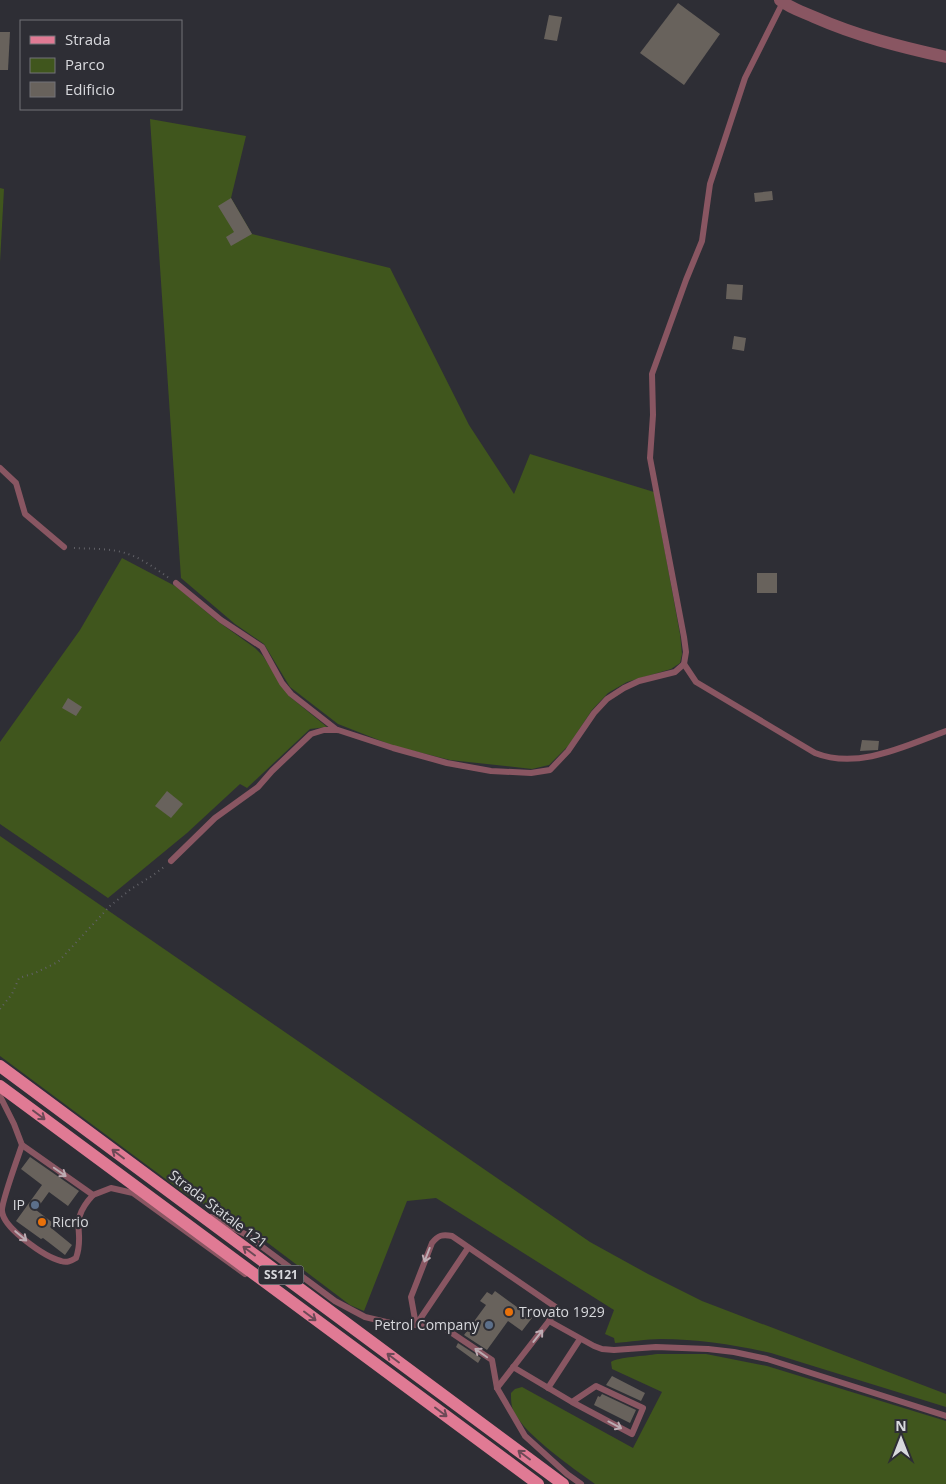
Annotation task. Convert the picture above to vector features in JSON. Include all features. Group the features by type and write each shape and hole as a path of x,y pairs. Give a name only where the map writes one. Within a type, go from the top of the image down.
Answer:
{"main road":[{"name":"Strada Statale 121","path":"0,1066 563,1484"},
{"name":"SS121","path":"0,1086 538,1484"}],"street":[{"path":"788,3 869,39 946,57"}],"lane":[{"path":"172,861 215,818 258,787 311,734 324,730 338,730 438,760 491,771 531,773 550,770 568,751 594,713 607,699 639,681 675,672 684,664 686,652 684,637 650,458 653,416 652,374 702,241 710,184 745,78 788,3"},
{"path":"0,468 16,483 25,514 64,547"},
{"path":"176,583 222,620 262,647 282,683 291,694 338,730"},
{"path":"684,664 696,682 823,756 838,758 879,756 946,732"},
{"path":"0,1096 22,1145 93,1195"},
{"path":"22,1145 2,1210 6,1223 34,1246 62,1262 70,1262 76,1258 79,1242 77,1222 80,1212 93,1195 111,1188 133,1193 238,1270 282,1294"},
{"path":"183,1202 245,1234 335,1301 365,1317 399,1325 440,1324 492,1360 497,1388 525,1436 567,1474 581,1484"},
{"path":"416,1324 411,1297 432,1243 436,1237 444,1234 452,1236 557,1308 497,1388"},
{"path":"416,1324 468,1248"},
{"path":"549,1321 594,1346 614,1350 656,1347 708,1349 768,1359 946,1416"},
{"path":"548,1388 580,1339"},
{"path":"513,1367 572,1402 632,1434 643,1408 596,1386 572,1402"}],"path":[{"path":"64,547 118,551 130,554 149,564 176,583"},
{"path":"0,1009 12,994 19,978 58,962 110,906 172,861"}],"green space":[{"path":"150,119 246,136 231,198 252,234 390,268 469,425 514,494 530,454 654,492 680,634 682,654 680,663 671,669 627,682 608,693 592,710 569,745 549,765 532,769 450,760 394,746 338,724 290,687 264,644 235,624 181,578"},
{"path":"0,188 4,189 0,262"},
{"path":"122,558 177,587 216,620 255,648 263,656 289,696 327,727 310,729 247,788 240,784 187,833 108,898 0,824 0,742 80,630"},
{"path":"0,836 590,1242 702,1301 946,1394 946,1407 771,1353 744,1347 675,1339 650,1339 615,1343 614,1338 605,1334 614,1310 436,1198 407,1201 364,1311 350,1305 248,1228 187,1195 0,1056"},
{"path":"657,1354 706,1354 767,1366 946,1421 946,1484 595,1484 539,1441 520,1421 513,1410 511,1393 515,1389 522,1387 633,1448 662,1392 612,1369 611,1362"}],"building":[{"path":"678,3 720,34 684,85 640,53"},
{"path":"549,15 562,17 557,41 544,39"},
{"path":"0,32 10,32 8,70 0,70"},
{"path":"772,191 773,200 755,202 754,193"},
{"path":"231,198 252,234 231,246 226,237 234,232 218,206"},
{"path":"727,284 743,285 742,300 726,299"},
{"path":"734,336 746,338 744,351 732,349"},
{"path":"757,573 777,573 777,593 757,593"},
{"path":"68,698 82,707 76,716 62,708"},
{"path":"862,740 879,741 878,750 860,751"},
{"path":"167,791 183,804 171,818 155,806"},
{"path":"30,1157 79,1191 68,1206 49,1192 36,1210 53,1223 50,1227 72,1245 65,1255 16,1221 42,1185 21,1169"},
{"path":"495,1291 532,1318 522,1331 508,1321 487,1350 464,1335 486,1305 480,1301 487,1292 492,1295"},
{"path":"458,1343 481,1358 478,1363 456,1347"},
{"path":"612,1376 645,1393 641,1401 606,1385"},
{"path":"602,1394 636,1410 630,1423 594,1405 598,1396 600,1397"}],"place":[{"name":"IP","path":"35,1205"},
{"name":"Ricrio","path":"42,1222"},
{"name":"Trovato 1929","path":"509,1312"},
{"name":"Petrol Company","path":"489,1325"}]}
